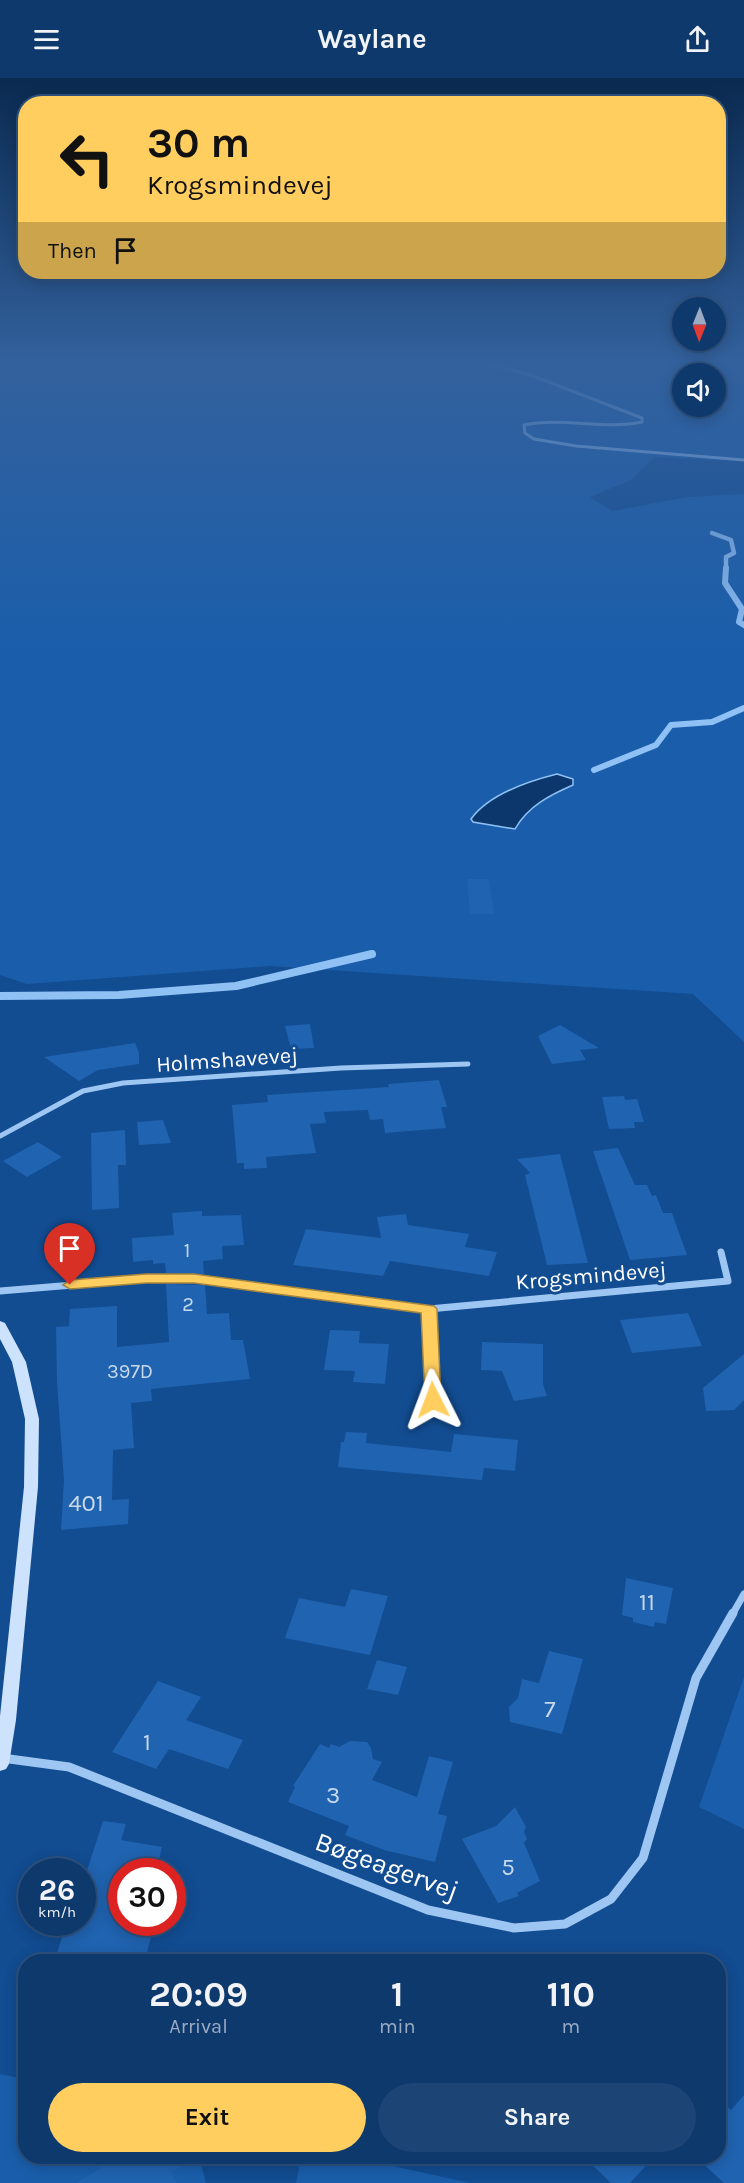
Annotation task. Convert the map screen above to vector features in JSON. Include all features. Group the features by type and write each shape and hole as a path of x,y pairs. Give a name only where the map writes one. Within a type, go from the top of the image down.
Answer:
{"street":[{"name":"Holmshavevej","path":"0,1136 83,1091 123,1083 341,1068 468,1064"},
{"name":"Krogsmindevej","path":"0,1291 146,1279 194,1278 429,1309 728,1281 721,1252"},
{"path":"429,1309 433,1400"},
{"path":"0,1326 19,1362 32,1419 32,1487 1,1761"},
{"name":"Bøgeagervej","path":"1,1761 69,1767 428,1910 514,1928 565,1924 611,1899 643,1858 696,1678 744,1594"}],"shaded area":[{"path":"0,462 650,462 631,480 590,497 612,511 688,497 744,494 744,1042 693,994 270,966 27,984 0,975","holes":["557,774 573,779 573,785 548,797 533,808 515,829 473,822 473,815"]},
{"path":"557,774 573,779 573,785 548,797 533,808 515,829 473,822 471,819 488,802 510,790"},
{"path":"744,1677 744,1829 699,1807"},
{"path":"0,2074 18,2078 18,2164 201,2164 206,2183 0,2183"},
{"path":"300,2164 384,2164 470,2183 296,2183"}],"building":[{"path":"467,879 489,879 494,914 470,914"},
{"path":"310,1024 314,1048 291,1049 285,1026"},
{"path":"560,1025 599,1048 580,1050 586,1060 552,1064 538,1036"},
{"path":"135,1043 139,1053 139,1064 98,1070 79,1081 44,1057"},
{"path":"439,1080 447,1107 441,1107 446,1128 385,1133 383,1119 370,1120 368,1110 324,1112 326,1123 310,1124 316,1153 266,1157 267,1168 244,1169 244,1163 237,1163 232,1105 268,1102 267,1095 389,1087 388,1084"},
{"path":"624,1096 625,1100 637,1099 644,1122 634,1122 635,1128 609,1129 602,1097"},
{"path":"163,1120 171,1143 139,1145 137,1122"},
{"path":"125,1130 126,1165 118,1165 119,1208 92,1210 91,1133"},
{"path":"38,1142 62,1157 27,1177 3,1161"},
{"path":"618,1148 635,1185 647,1185 652,1196 656,1195 663,1213 672,1213 687,1255 630,1260 593,1151"},
{"path":"560,1154 588,1263 547,1265 525,1175 530,1173 517,1159"},
{"path":"202,1211 202,1216 241,1215 244,1245 222,1246 223,1259 203,1261 204,1274 166,1273 165,1263 153,1264 153,1260 133,1262 132,1238 174,1235 172,1213"},
{"path":"406,1214 408,1225 469,1234 465,1247 497,1252 489,1276 390,1261 383,1276 293,1265 306,1229 381,1238 377,1217"},
{"path":"166,1284 205,1285 207,1314 229,1313 231,1340 243,1340 250,1379 151,1389 152,1401 131,1403 134,1448 113,1450 112,1500 129,1499 128,1524 61,1530 64,1480 57,1382 56,1327 69,1326 70,1309 117,1306 117,1347 169,1342"},
{"path":"688,1313 702,1346 632,1353 620,1320"},
{"path":"330,1330 360,1331 359,1343 389,1344 385,1384 353,1382 355,1371 324,1370"},
{"path":"482,1342 543,1344 543,1384 547,1396 514,1401 502,1371 481,1370"},
{"path":"744,1354 744,1400 734,1410 706,1411 703,1388"},
{"path":"346,1432 367,1433 366,1443 451,1452 454,1434 518,1440 515,1471 484,1468 482,1480 338,1467 341,1442 344,1442"},
{"path":"626,1578 673,1588 666,1624 655,1622 654,1627 633,1622 633,1618 622,1615"},
{"path":"351,1589 388,1596 370,1655 285,1638 299,1598 345,1607"},
{"path":"549,1651 583,1659 562,1734 510,1722 509,1707 518,1698 522,1679 539,1683"},
{"path":"377,1660 407,1667 398,1695 367,1689"},
{"path":"158,1681 201,1697 186,1720 243,1740 228,1769 169,1749 156,1769 112,1752"},
{"path":"350,1741 367,1742 373,1759 382,1762 372,1780 417,1797 429,1756 453,1762 438,1814 447,1816 435,1862 384,1850 345,1835 349,1826 288,1802 295,1787 293,1786 320,1744 329,1748 331,1744 339,1747"},
{"path":"515,1807 526,1827 524,1832 527,1839 524,1843 540,1881 517,1893 519,1896 498,1903 462,1839 496,1826"},
{"path":"103,1821 126,1824 121,1840 162,1847 159,1858 108,1858 108,1936 151,1936 146,1954 57,1954 62,1936 96,1936 96,1858 91,1858"},
{"path":"744,2095 744,2183 724,2183 704,2164 726,2164 726,2106 731,2110"},
{"path":"107,2164 185,2164 171,2172 177,2183 76,2183"},
{"path":"591,2164 648,2164 630,2183 611,2183"}],"waterway":[{"path":"712,533 731,540 734,553 726,557 726,568"},
{"path":"726,568 725,583 742,609 739,622 744,625"},
{"path":"594,770 656,745 671,725 712,722 744,708"},
{"path":"0,996 119,995 236,986 372,954"}],"route":[{"path":"70,1285 194,1278 429,1309 433,1400"}]}
